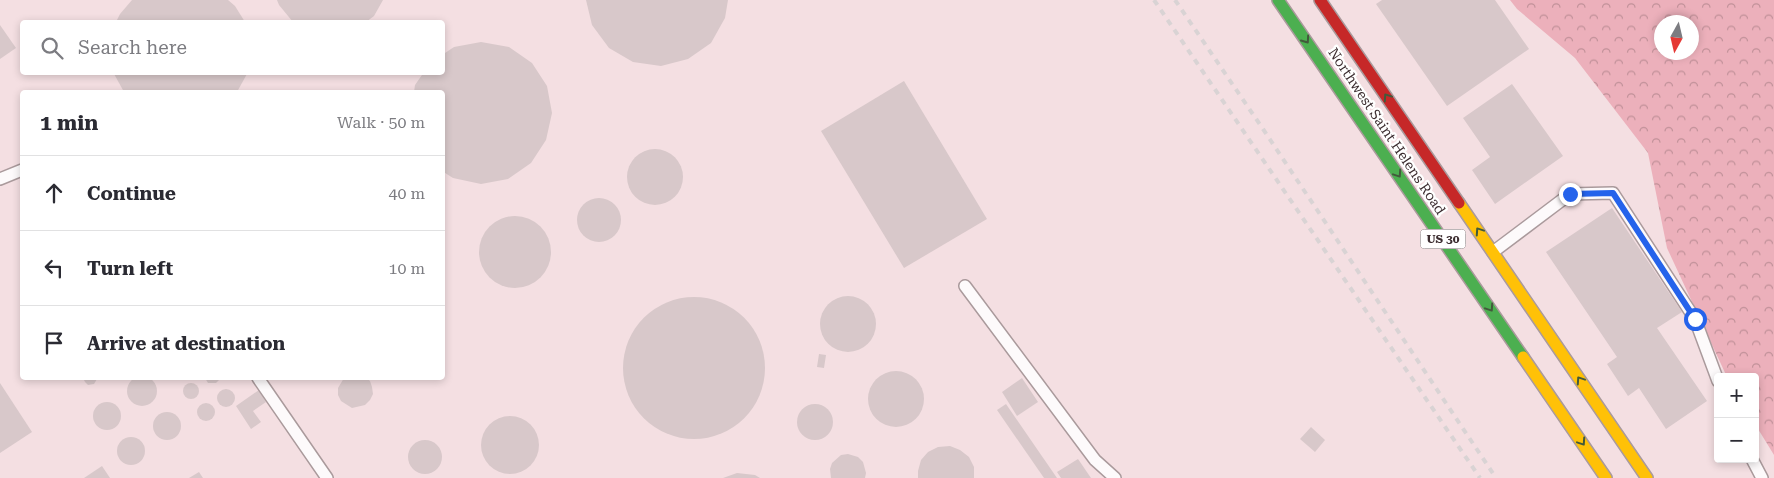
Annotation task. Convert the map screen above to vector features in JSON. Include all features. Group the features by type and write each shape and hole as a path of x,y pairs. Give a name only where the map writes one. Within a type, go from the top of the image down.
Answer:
{"highway":[{"name":"Northwest Saint Helens Road","path":"1278,0 1606,478"},
{"name":"Northwest Saint Helens Road","path":"1320,0 1648,478"}],"lane":[{"path":"0,179 20,171"},
{"path":"1493,252 1570,194 1613,193 1695,319 1715,373"},
{"path":"965,286 1096,460 1115,478"},
{"path":"259,380 327,478"},
{"path":"1754,463 1762,478"}],"green space":[{"path":"1510,0 1774,0 1774,455 1759,431 1759,373 1725,373 1667,248 1648,153 1575,58 1517,9"}],"building":[{"path":"132,0 228,0 235,6 244,20 117,20"},
{"path":"277,0 383,0 374,16 369,20 291,20"},
{"path":"586,0 728,0 725,18 711,43 688,59 661,66 633,62 609,48 592,25"},
{"path":"1382,0 1495,0 1529,49 1447,106 1376,4"},
{"path":"0,25 16,48 0,59"},
{"path":"481,42 509,47 532,63 547,86 552,113 546,140 531,163 508,179 481,184 453,178 445,173 445,90 414,90 415,85 422,75 445,75 445,53 454,47"},
{"path":"115,75 246,75 238,90 123,90"},
{"path":"904,81 987,219 904,268 821,131"},
{"path":"1512,84 1563,156 1495,204 1472,170 1490,157 1463,118"},
{"path":"649,149 661,149 671,153 679,161 683,177 679,193 671,201 661,205 649,205 639,201 631,193 627,183 627,171 631,161 639,153"},
{"path":"603,198 615,204 620,211 620,229 615,236 608,241 595,242 587,239 580,232 577,216 580,208 587,201"},
{"path":"1612,208 1682,312 1657,328 1707,401 1666,429 1639,388 1628,396 1607,364 1617,357 1546,252"},
{"path":"515,216 535,222 545,232 551,252 545,272 535,282 515,288 495,282 485,272 479,252 485,232 495,222"},
{"path":"842,296 854,296 864,300 872,308 876,324 872,340 864,348 854,352 842,352 832,348 824,340 820,330 820,318 824,308 832,300"},
{"path":"694,297 721,303 733,309 744,318 753,329 759,341 765,368 759,395 753,407 744,418 733,427 721,433 694,439 667,433 655,427 644,418 635,407 629,395 623,368 629,341 635,329 644,318 655,309 667,303"},
{"path":"819,354 826,355 824,368 817,367"},
{"path":"890,371 902,371 912,375 920,383 924,399 920,415 912,423 902,427 890,427 880,423 872,415 868,405 868,393 872,383 880,375"},
{"path":"1022,378 1038,402 1017,416 1002,392"},
{"path":"84,380 96,380 94,384 88,385"},
{"path":"133,380 151,380 156,385 156,397 148,405 136,405 128,397 128,385"},
{"path":"206,380 219,380 216,383 208,383"},
{"path":"343,380 369,380 373,394 365,405 352,408 341,401 338,395 338,388"},
{"path":"0,383 32,432 0,453"},
{"path":"191,383 197,385 199,391 197,397 191,399 185,397 183,391 185,385"},
{"path":"226,389 232,392 235,398 232,404 226,407 220,404 217,398 220,392"},
{"path":"259,390 266,402 253,411 261,422 251,429 236,406"},
{"path":"107,402 117,406 121,416 117,426 107,430 97,426 93,416 97,406"},
{"path":"206,403 212,406 215,412 212,418 206,421 200,418 197,412 200,406"},
{"path":"815,404 822,405 828,409 832,415 832,429 828,435 822,439 815,440 808,439 802,435 798,429 797,422 798,415 802,409 808,405"},
{"path":"1006,404 1057,478 1044,478 997,410"},
{"path":"167,412 177,416 181,426 177,436 167,440 157,436 153,426 157,416"},
{"path":"504,416 516,416 531,424 539,439 539,451 531,466 516,474 504,474 489,466 481,451 481,439 489,424"},
{"path":"1311,427 1325,440 1315,452 1300,439"},
{"path":"131,437 141,441 145,451 141,461 131,465 121,461 117,451 121,441"},
{"path":"425,440 432,441 437,445 441,450 441,464 437,469 432,473 425,474 418,473 413,469 409,464 408,457 409,450 413,445 418,441"},
{"path":"950,446 960,450 969,457 974,467 974,478 918,478 921,460 928,452 938,447"},
{"path":"848,454 858,457 863,462 866,473 865,478 831,478 830,469 832,463 841,455"},
{"path":"1078,459 1091,478 1061,478 1057,472"},
{"path":"102,466 110,478 84,478"},
{"path":"199,472 203,478 189,478"},
{"path":"737,473 755,475 760,478 723,478"}],"railway":[{"path":"1154,0 1480,478"},
{"path":"1175,0 1496,478"}],"traffic: fast":[{"path":"1278,0 1523,357"}],"traffic: slow":[{"path":"1459,203 1647,478"},
{"path":"1523,357 1606,478"}],"traffic: jam":[{"path":"1320,0 1459,203"}],"route":[{"path":"1570,194 1613,193 1695,319"}]}
